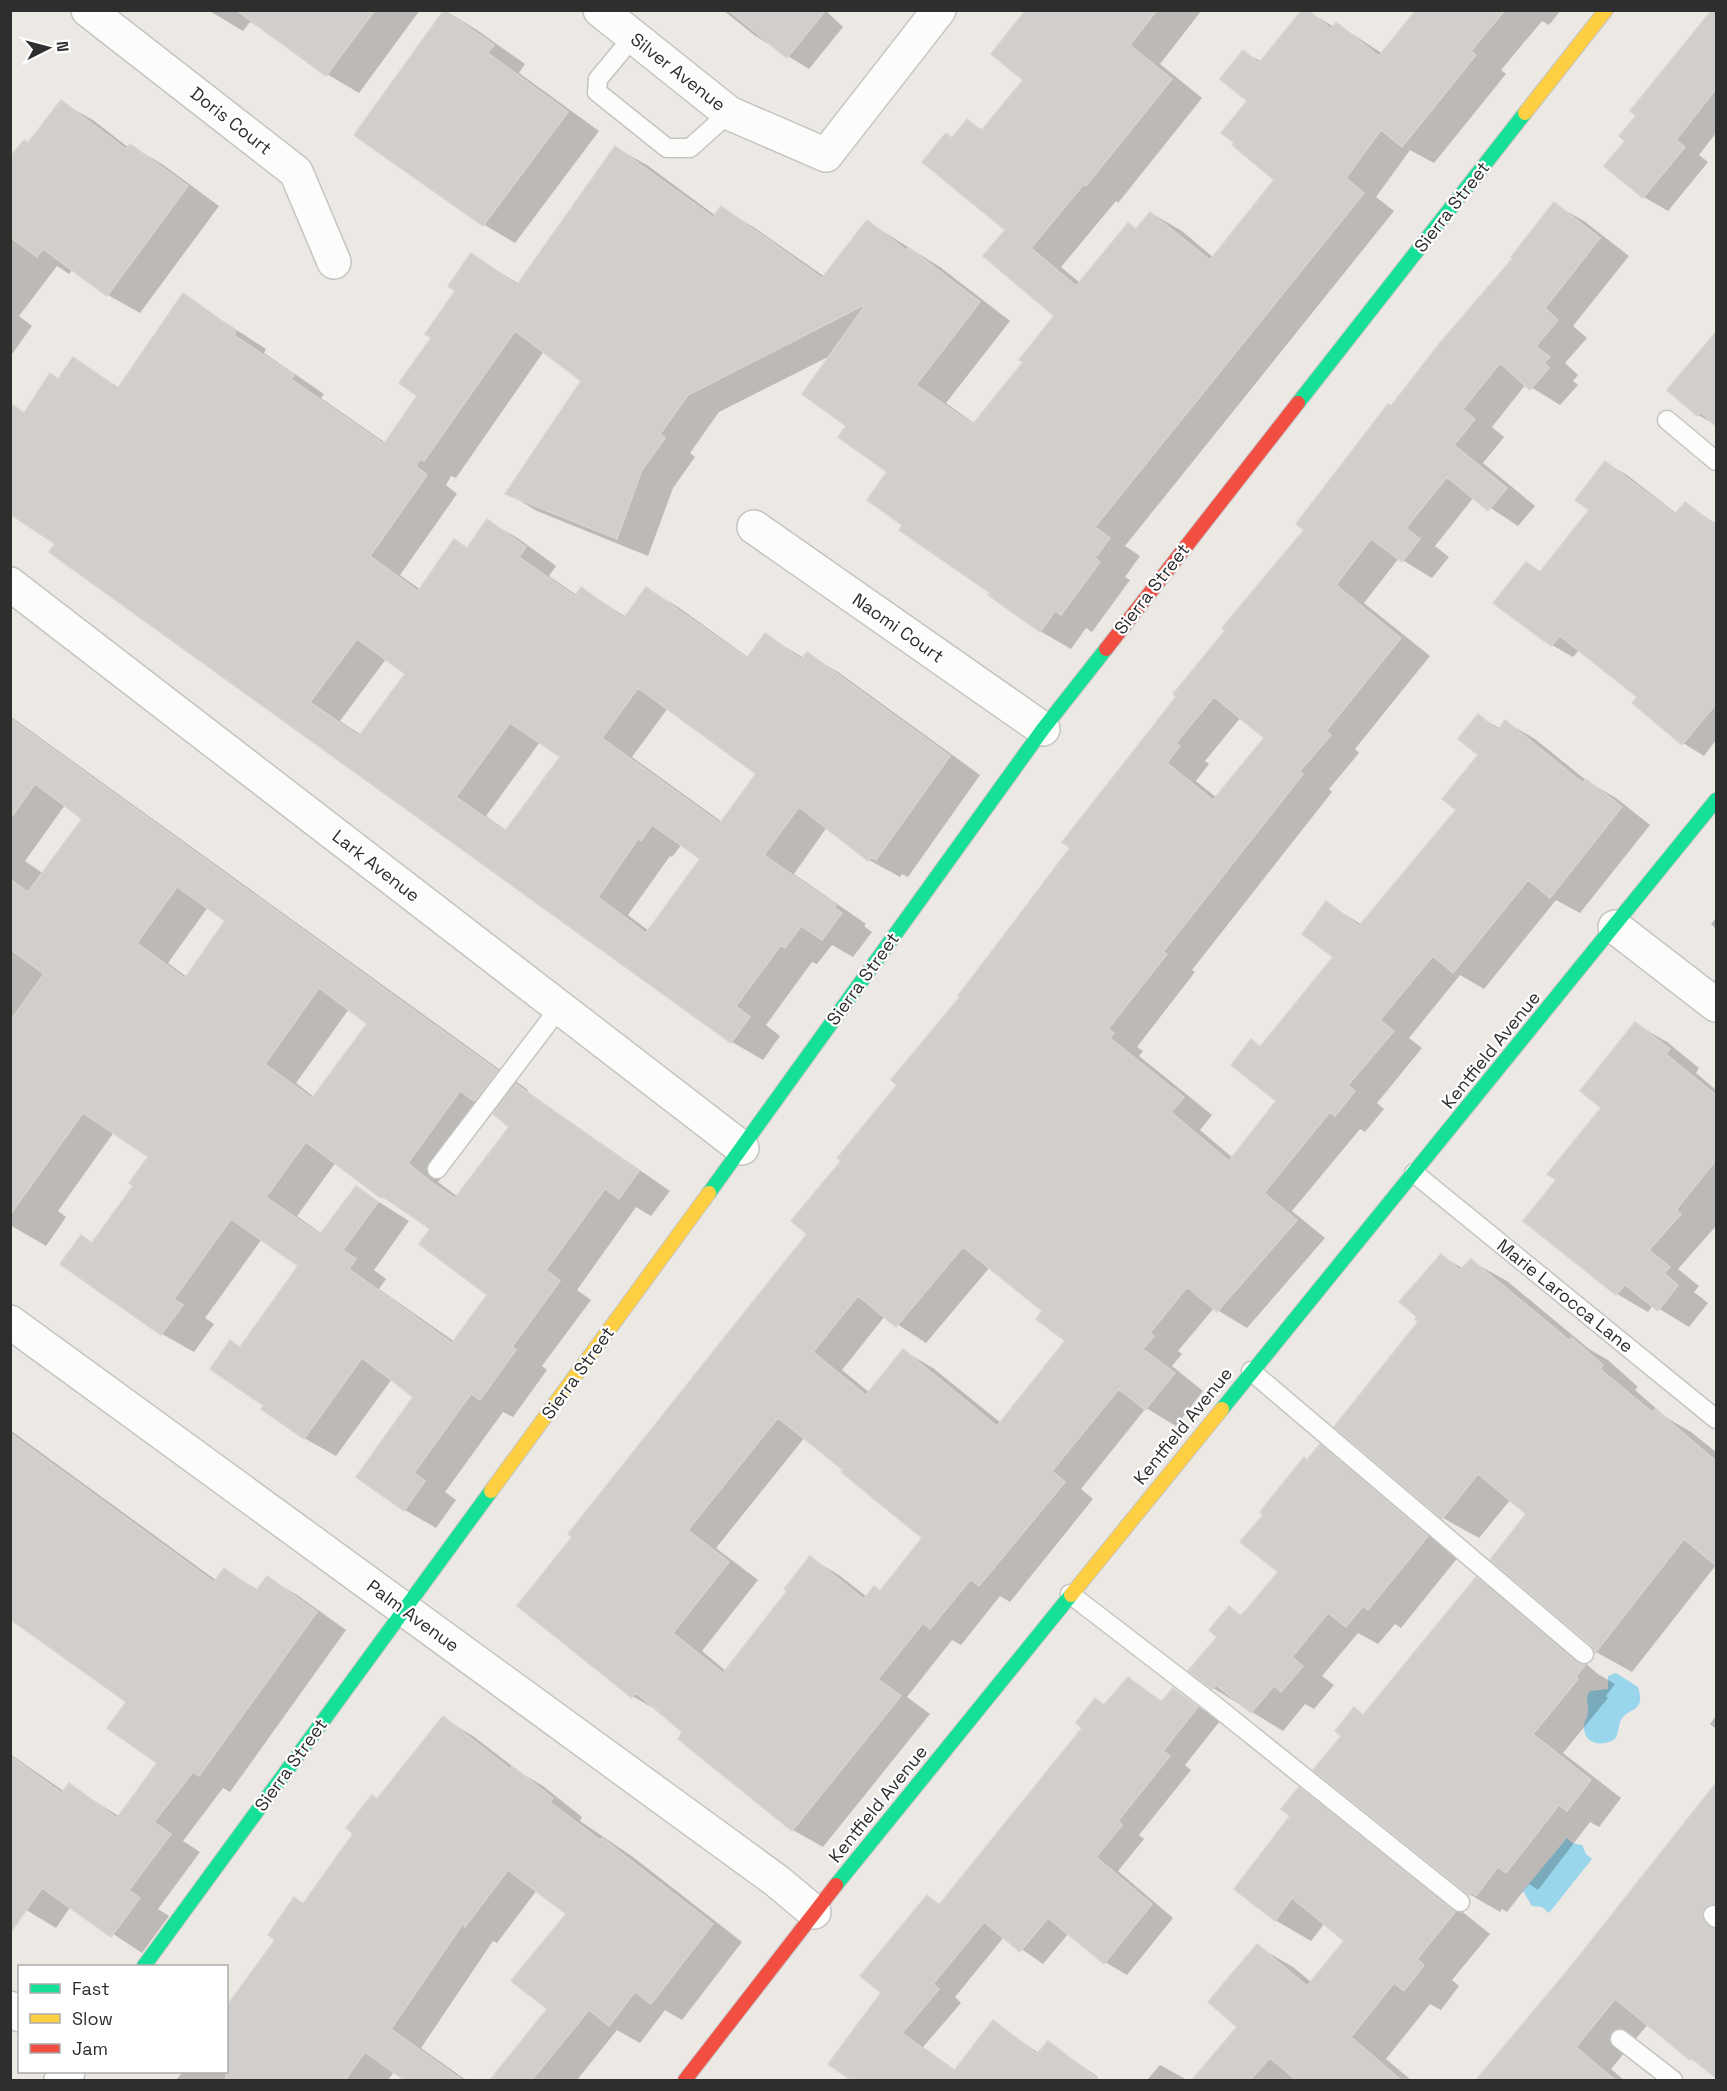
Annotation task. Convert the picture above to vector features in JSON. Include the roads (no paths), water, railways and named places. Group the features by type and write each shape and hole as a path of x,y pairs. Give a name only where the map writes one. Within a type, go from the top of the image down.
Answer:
{"street":[{"name":"Doris Court","path":"88,10 296,172 334,262"},
{"name":"Silver Avenue","path":"600,10 729,113 826,155 939,10"},
{"name":"Sierra Street","path":"145,1965 742,1148 1043,729 1606,10"},
{"name":"Naomi Court","path":"754,527 1043,729"},
{"name":"Lark Avenue","path":"10,584 742,1148"},
{"name":"Kentfield Avenue","path":"685,2080 814,1912 1070,1594 1615,927 1716,800"},
{"path":"1615,927 1716,1005"},
{"name":"Palm Avenue","path":"10,1322 777,1881 814,1912"}],"lane":[{"path":"633,37 598,79 597,92 667,148 690,148 729,113"},
{"path":"1667,420 1716,461"},
{"path":"437,1169 560,1007"},
{"name":"Marie Larocca Lane","path":"1414,1173 1716,1419"},
{"path":"1251,1371 1584,1654"},
{"path":"1070,1594 1213,1704 1460,1902"},
{"path":"1620,2039 1673,2080"}],"water":[{"path":"1616,1673 1638,1687 1640,1702 1621,1720 1615,1739 1605,1743 1595,1743 1587,1738 1585,1733 1588,1696 1590,1691 1608,1689 1608,1676"},
{"path":"1567,1838 1572,1843 1582,1845 1586,1854 1592,1859 1549,1913 1542,1907 1532,1906 1523,1891"}]}
